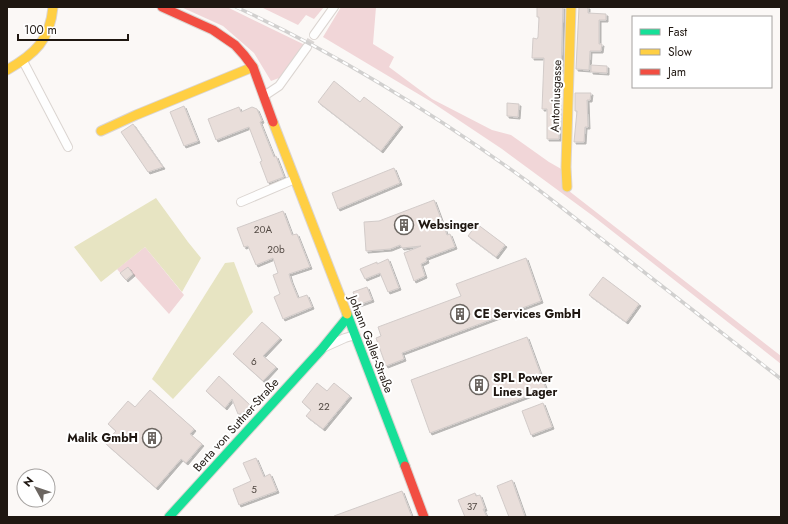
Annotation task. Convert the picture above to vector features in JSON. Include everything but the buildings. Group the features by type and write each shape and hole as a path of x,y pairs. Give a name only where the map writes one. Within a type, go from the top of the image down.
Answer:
{"street":[{"path":"7,70 32,55 44,40 51,23 53,7"},
{"name":"Johann Galler-Straße","path":"162,7 215,30 238,48 246,56 253,67 347,318 355,335 424,517"},
{"path":"314,35 334,7"},
{"name":"Antoniusgasse","path":"566,187 571,7"},
{"path":"264,96 279,86 307,47"},
{"path":"23,61 68,147"},
{"path":"101,131 253,67"},
{"path":"241,202 295,179"},
{"name":"Berta von Suttner-Straße","path":"172,516 321,350 347,318"},
{"name":"Berta von Suttner-Straße","path":"321,350 330,344 355,335"}],"shaded area":[{"path":"181,7 227,7 305,45 279,78 271,81 254,53 223,26"},
{"path":"261,7 324,7 314,19 306,15 298,25"},
{"path":"341,7 376,7 373,44 394,57 389,67 432,99 492,130 511,135 563,170 569,191 781,356 781,364 593,216 502,149 430,101 323,37"},
{"path":"156,198 201,258 182,292 145,247 101,282 74,247"},
{"path":"145,247 184,295 169,314 133,274 126,280 117,269"},
{"path":"234,262 253,312 173,399 152,379 225,263"}],"tunnel":[{"path":"307,47 314,35"}],"railway":[{"path":"236,7 274,25 349,65 422,109 493,157 551,199 781,379"}],"traffic: fast":[{"path":"347,314 405,466"},
{"path":"169,517 321,350 347,318"}],"traffic: slow":[{"path":"7,70 33,52 45,37 53,7"},
{"path":"567,187 566,167 571,7"},
{"path":"101,131 253,67"},
{"path":"273,122 347,314"}],"traffic: jam":[{"path":"162,7 213,30 235,45 253,67 273,122"},
{"path":"405,466 424,517"}],"place":[{"name":"Websinger","path":"404,225"},
{"name":"CE Services GmbH","path":"460,314"},
{"name":"SPL Power Lines Lager","path":"479,385"},
{"name":"Malik GmbH","path":"152,438"}]}
